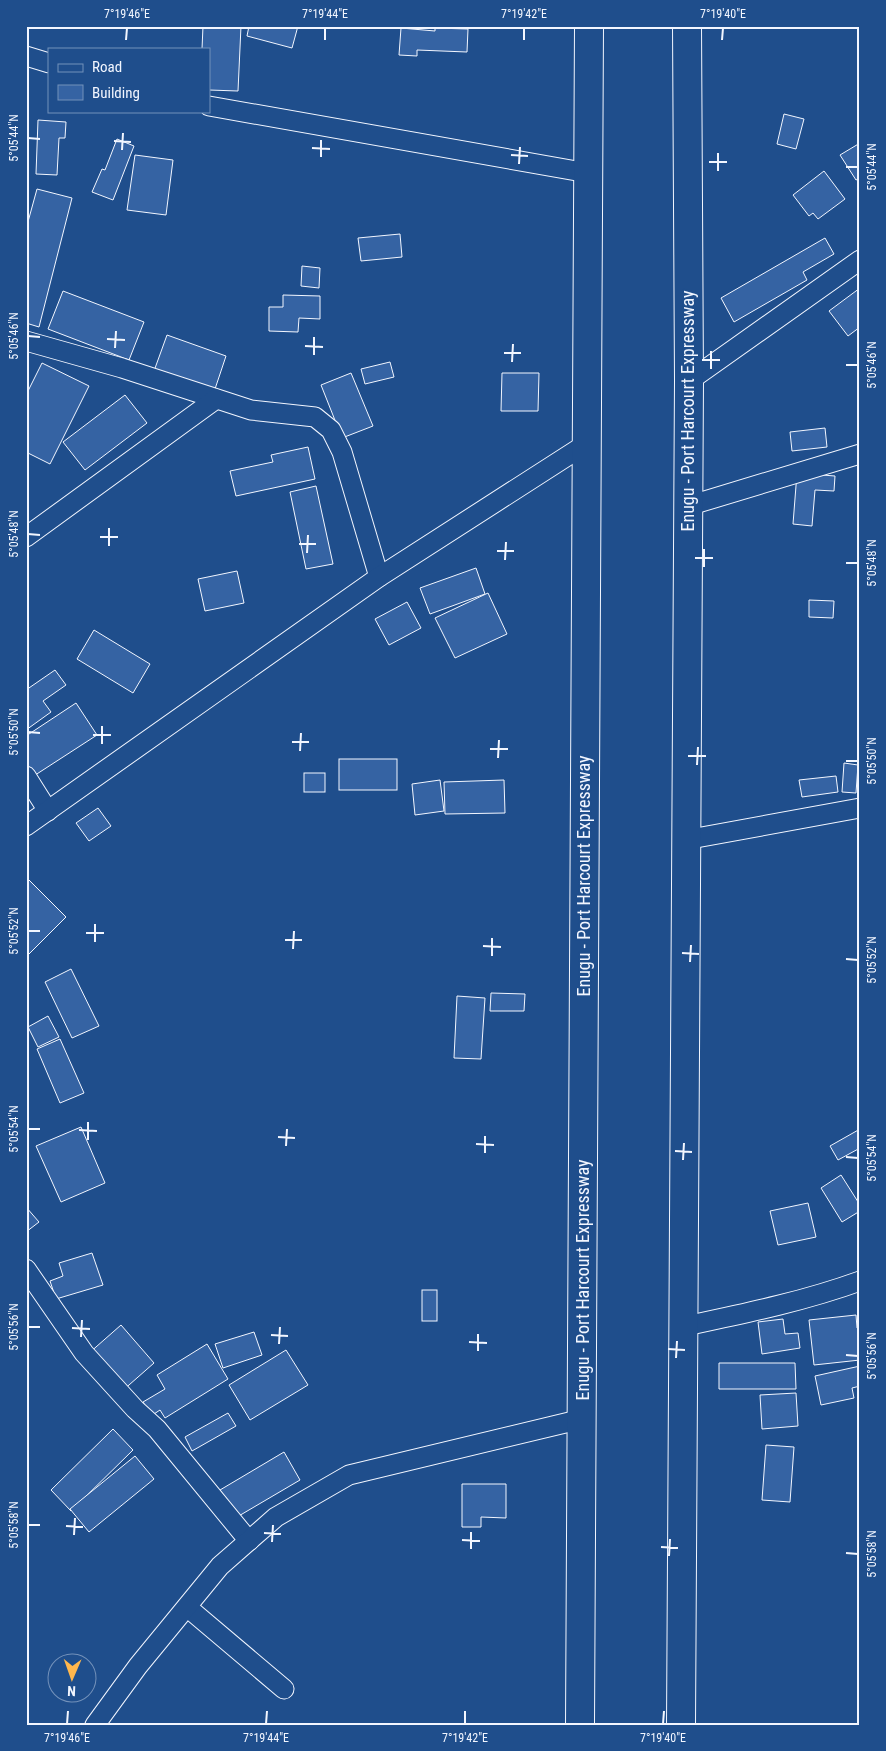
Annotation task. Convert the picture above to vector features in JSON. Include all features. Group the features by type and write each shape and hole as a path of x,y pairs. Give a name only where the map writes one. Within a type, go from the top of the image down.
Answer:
{"highway":[{"name":"Enugu - Port Harcourt Expressway","path":"580,1725 588,26"},
{"name":"Enugu - Port Harcourt Expressway","path":"681,1725 685,840 690,381 687,26"}],"street":[{"path":"26,56 48,63"},
{"path":"210,106 588,173"},
{"path":"690,381 860,260"},
{"path":"26,341 122,368 251,410 314,417 331,430 342,452 379,577"},
{"path":"28,532 216,399"},
{"path":"26,826 379,577 586,444"},
{"path":"688,506 860,454"},
{"path":"26,776 48,811"},
{"path":"685,840 860,808"},
{"path":"26,1269 84,1353 135,1409 157,1429 249,1541"},
{"path":"682,1327 765,1309 829,1292 860,1281"},
{"path":"95,1725 138,1666 220,1566 276,1517 350,1475 582,1419"},
{"path":"187,1607 284,1688"}],"building":[{"path":"203,26 241,26 238,91 210,90 210,48 202,48"},
{"path":"249,26 298,26 292,48 247,36"},
{"path":"401,28 435,31 435,28 468,29 467,52 417,50 417,56 399,55"},
{"path":"784,114 804,119 796,149 777,144"},
{"path":"38,120 66,122 65,138 59,138 57,175 36,174"},
{"path":"117,139 134,146 113,200 92,192 102,169 105,170"},
{"path":"860,143 860,178 856,180 840,155"},
{"path":"135,155 173,160 166,215 127,210"},
{"path":"824,171 845,199 818,219 813,213 809,216 793,195"},
{"path":"37,189 72,198 39,327 26,323 26,229"},
{"path":"400,234 402,257 361,261 358,238"},
{"path":"825,238 834,254 803,272 807,280 734,322 721,298"},
{"path":"302,266 320,268 319,288 301,286"},
{"path":"860,288 860,327 848,336 829,311"},
{"path":"63,291 144,322 129,360 48,329"},
{"path":"283,295 320,296 320,319 299,318 298,332 269,331 269,307 283,307"},
{"path":"167,335 226,356 214,392 154,371"},
{"path":"390,362 394,377 365,384 361,369"},
{"path":"42,363 89,386 50,464 26,452 26,395"},
{"path":"351,373 373,426 342,438 321,385"},
{"path":"502,373 539,373 538,411 501,411"},
{"path":"125,395 147,423 85,470 63,442"},
{"path":"825,428 827,447 792,451 790,432"},
{"path":"308,447 315,479 236,496 230,471 273,462 271,455"},
{"path":"797,473 835,476 834,491 815,490 812,526 793,524"},
{"path":"316,486 333,564 306,569 290,492"},
{"path":"476,568 485,594 430,614 420,588"},
{"path":"237,571 244,603 205,611 198,579"},
{"path":"488,593 507,634 455,658 435,618"},
{"path":"809,600 834,601 833,618 809,617"},
{"path":"407,602 421,628 389,645 375,619"},
{"path":"94,630 150,664 133,693 77,659"},
{"path":"55,670 66,685 43,701 51,712 26,730 26,690"},
{"path":"76,703 97,735 26,781 26,736"},
{"path":"339,759 397,759 397,790 339,790"},
{"path":"844,763 858,765 856,793 842,792"},
{"path":"304,773 325,773 325,792 304,792"},
{"path":"836,776 838,792 802,797 799,780"},
{"path":"440,780 444,811 415,815 412,784"},
{"path":"504,780 505,813 445,814 444,782"},
{"path":"98,808 111,826 89,841 76,823"},
{"path":"26,877 66,917 26,957"},
{"path":"71,969 99,1026 72,1038 45,982"},
{"path":"491,993 525,994 524,1011 490,1011"},
{"path":"457,996 485,998 481,1059 454,1058"},
{"path":"48,1016 59,1037 38,1047 28,1027"},
{"path":"60,1039 84,1093 60,1103 37,1049"},
{"path":"81,1127 105,1183 61,1202 36,1146"},
{"path":"860,1129 860,1148 838,1160 830,1146"},
{"path":"841,1175 860,1205 860,1211 842,1222 821,1188"},
{"path":"808,1203 816,1237 778,1245 770,1211"},
{"path":"26,1207 39,1222 26,1232"},
{"path":"92,1253 103,1285 56,1299 50,1281 63,1276 59,1263"},
{"path":"422,1290 437,1290 437,1321 422,1321"},
{"path":"856,1315 857,1328 860,1328 860,1360 814,1365 809,1320"},
{"path":"783,1319 785,1334 798,1333 800,1348 762,1354 758,1322"},
{"path":"121,1325 154,1363 121,1392 88,1354"},
{"path":"254,1332 262,1355 223,1368 215,1344"},
{"path":"207,1344 228,1379 165,1418 160,1410 151,1416 143,1402 165,1389 157,1375"},
{"path":"286,1350 308,1385 250,1420 229,1385"},
{"path":"719,1363 795,1363 796,1389 719,1389"},
{"path":"860,1366 860,1386 852,1388 854,1398 821,1405 815,1376"},
{"path":"796,1393 798,1426 762,1429 760,1395"},
{"path":"228,1413 236,1426 192,1451 185,1437"},
{"path":"113,1429 133,1450 71,1511 51,1490"},
{"path":"766,1445 794,1447 790,1502 762,1500"},
{"path":"284,1452 300,1480 237,1517 220,1490"},
{"path":"135,1456 154,1479 89,1532 70,1509"},
{"path":"462,1484 506,1484 506,1518 481,1517 481,1527 462,1527"}]}
